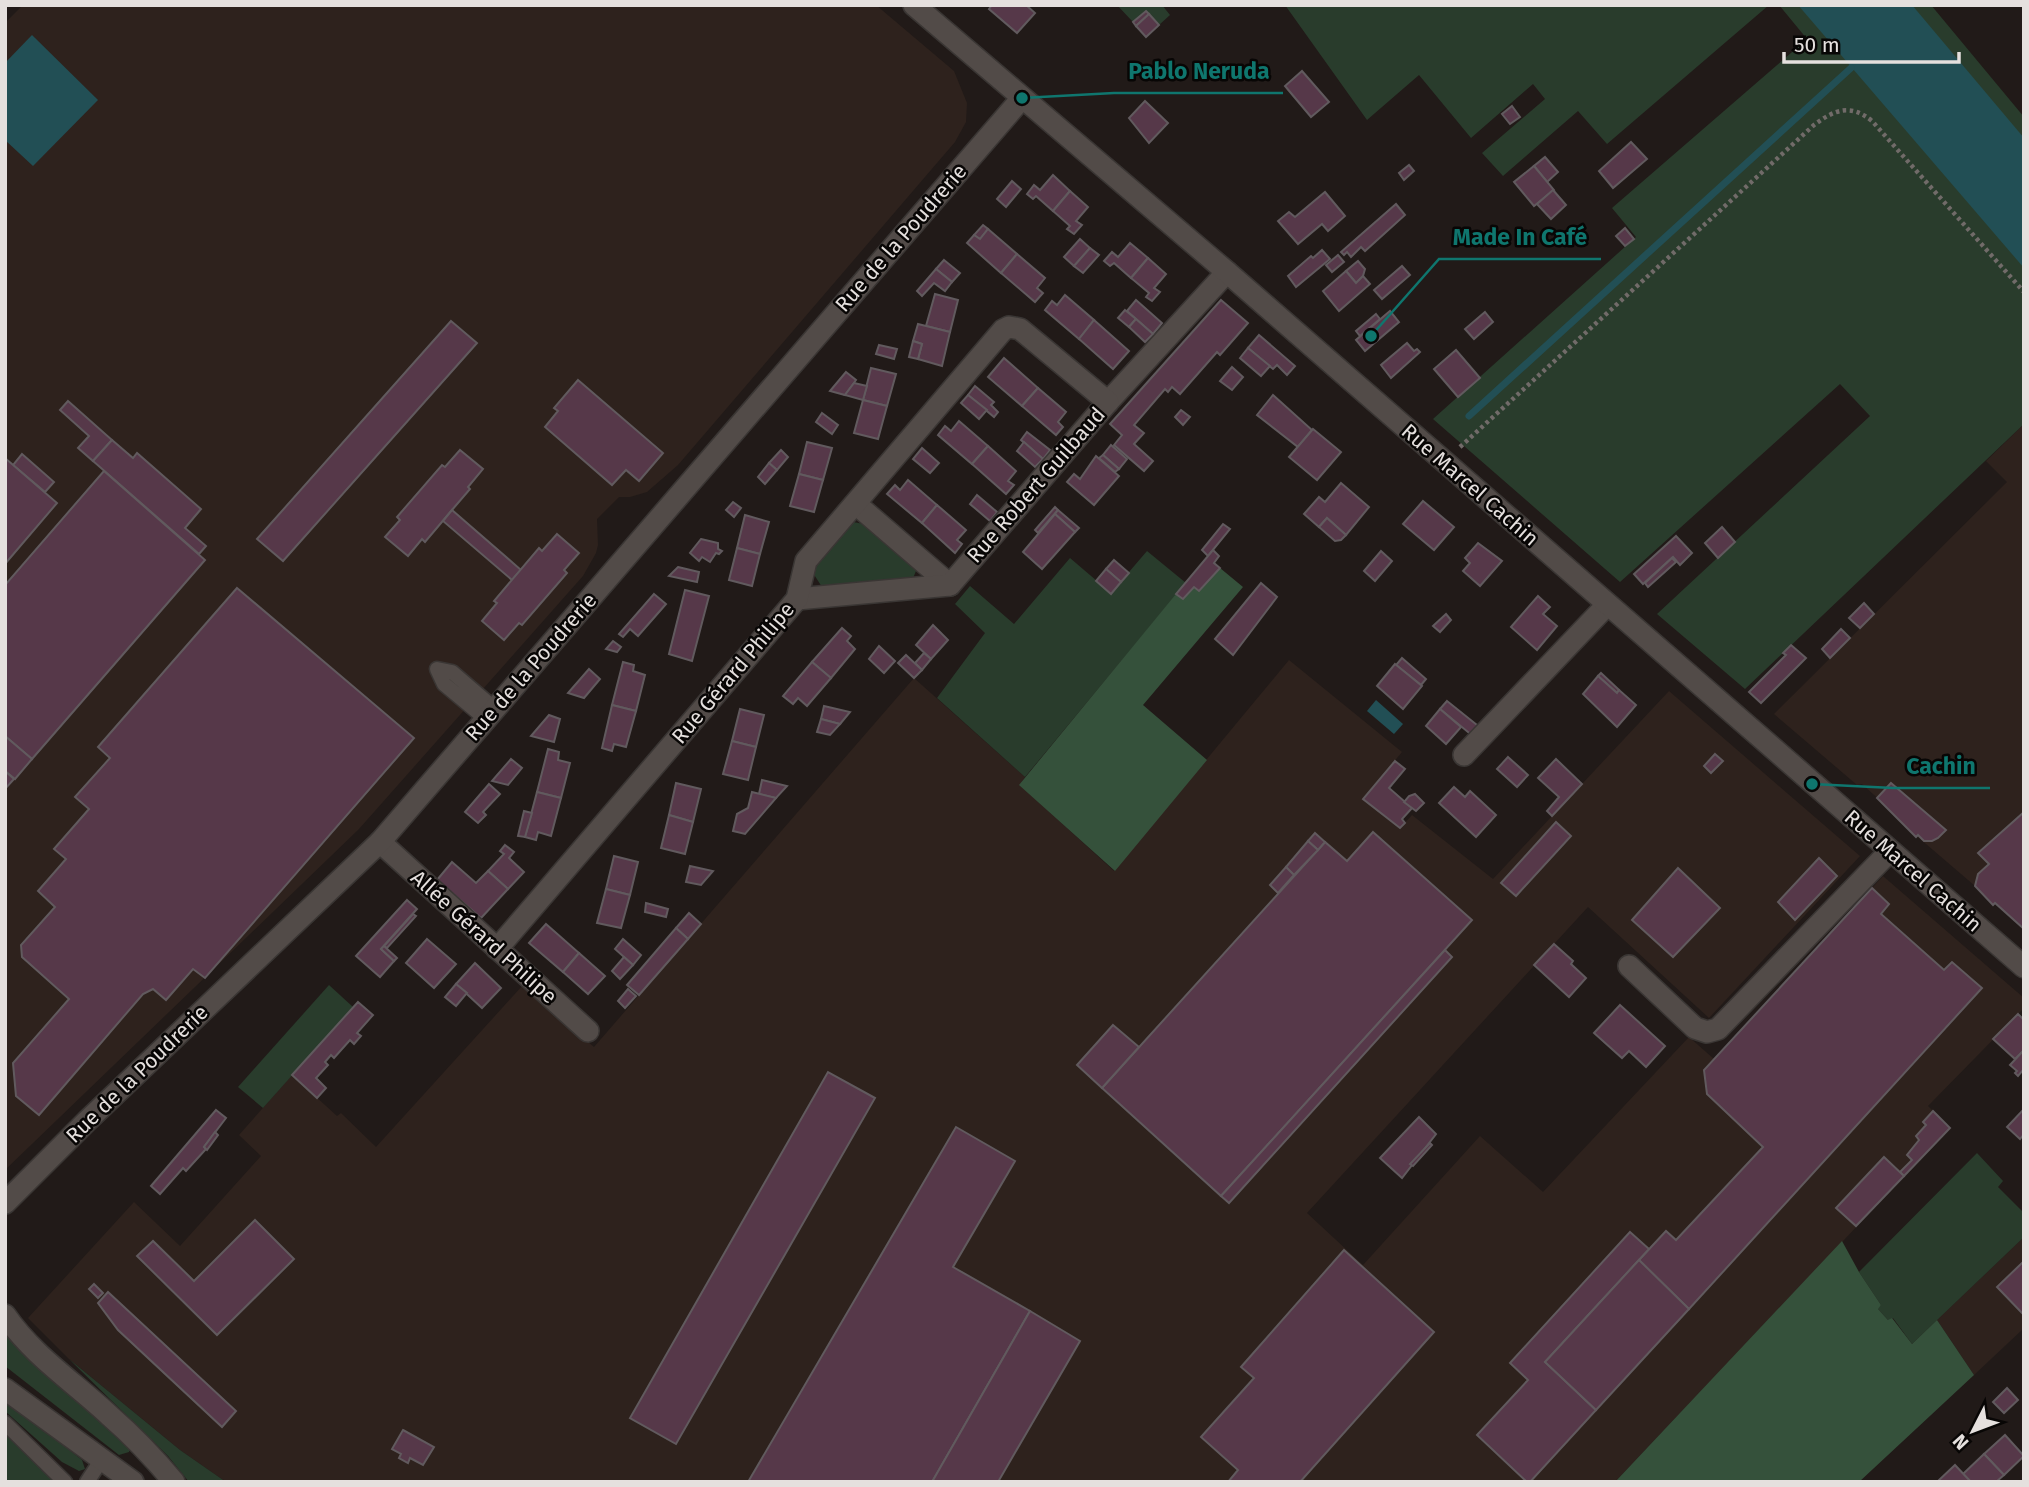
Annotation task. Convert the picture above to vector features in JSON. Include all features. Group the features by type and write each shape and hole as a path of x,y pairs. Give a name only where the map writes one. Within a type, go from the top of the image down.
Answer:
{"street":[{"name":"Rue Marcel Cachin","path":"914,5 1227,272 2024,967"},
{"name":"Rue de la Poudrerie","path":"5,1203 97,1111 380,842 1022,98"},
{"name":"Rue Robert Guilbaud","path":"950,584 1108,402 1227,272"},
{"name":"Rue Gérard Philipe","path":"497,949 797,599 806,561 1006,328 1020,329 1108,402"},
{"path":"856,504 950,584"},
{"path":"797,599 950,584"},
{"path":"1464,755 1607,605"},
{"name":"Allée Gérard Philipe","path":"380,842 588,1031"},
{"path":"1629,966 1695,1028 1707,1032 1718,1029 1889,851"},
{"path":"5,1315 55,1370 110,1415 156,1460 174,1482"},
{"path":"5,1389 133,1482"}],"lane":[{"path":"5,1423 65,1482"},
{"path":"87,1482 102,1460"}],"path":[{"path":"1446,463 1462,445 1814,125 1828,115 1844,110 1863,113 1872,121 2024,292"}],"shaded area":[{"path":"23,5 876,5 954,71 967,103 966,122 955,142 678,465 647,492 619,497 597,519 598,545 583,576 359,829 5,1170 5,23"},
{"path":"2024,424 2024,929 1996,904 1993,905 1862,784 1857,785 1774,714 2007,482 1986,461"},
{"path":"1289,660 1402,752 1363,799 1400,828 1412,815 1493,879 1669,691 1860,856 1709,1018 1588,907 1307,1213 1363,1265 1480,1136 1543,1192 1689,1037 1714,1059 1883,876 2024,998 2024,1008 1928,1106 1950,1128 1615,1482 226,1482 180,1450 69,1359 28,1318 134,1202 180,1246 261,1156 239,1135 292,1075 337,1116 341,1113 376,1147 523,985 594,1047 914,678 1025,777 1020,785 1114,871"},
{"path":"2024,1237 2024,1328 1974,1375 1937,1320"}],"green space":[{"path":"1117,5 1162,5 1170,15 1159,25 1145,11 1133,22"},
{"path":"1285,5 1769,5 1607,144 1578,111 1503,176 1482,153 1545,99 1533,84 1471,138 1419,75 1367,120"},
{"path":"1779,5 1931,5 2024,117 2024,424 1745,689 1657,614 1870,416 1840,384 1620,582 1433,419 1636,237 1612,208 1807,39"},
{"path":"853,522 864,524 912,566 916,571 913,578 822,587 813,573 814,565"},
{"path":"1147,551 1186,583 1025,777 937,698 985,633 955,604 970,586 1014,624 1070,558 1111,593"},
{"path":"1220,568 1243,587 1143,705 1207,760 1115,871 1019,785 1176,594 1183,599 1194,587 1199,591"},
{"path":"329,985 353,1007 263,1108 238,1087"},
{"path":"1977,1153 2003,1181 1998,1187 2024,1213 2024,1237 1912,1344 1893,1318 1889,1321 1877,1308 1881,1305 1859,1272"},
{"path":"1842,1241 1881,1305 1878,1309 1888,1320 1892,1318 1912,1344 1937,1320 1974,1375 1859,1482 1615,1482"},
{"path":"5,1327 130,1449 129,1452 119,1455 5,1366"},
{"path":"69,1359 180,1450 226,1482 189,1482 168,1456"},
{"path":"5,1399 82,1460 85,1469 79,1471 62,1462 5,1411"},
{"path":"5,1431 55,1482 5,1482"}],"water":[{"path":"1798,5 1912,5 2024,138 2024,268"},
{"path":"32,35 98,100 33,166 5,140 5,63"},
{"path":"1376,700 1403,724 1394,734 1367,711"}],"building":[{"path":"992,5 1026,5 1035,13 1017,33 989,9"},
{"path":"1146,11 1149,14 1136,26 1133,22"},
{"path":"1149,14 1159,25 1146,37 1136,26"},
{"path":"1302,71 1329,102 1311,117 1285,86"},
{"path":"1145,101 1168,123 1149,143 1129,118"},
{"path":"1512,106 1520,117 1510,124 1502,114"},
{"path":"1631,142 1647,159 1613,188 1599,171"},
{"path":"1545,157 1558,172 1547,182 1534,166"},
{"path":"1409,165 1414,171 1404,180 1399,173"},
{"path":"1534,166 1554,190 1534,206 1514,182"},
{"path":"1053,175 1070,191 1053,211 1036,196 1033,199 1027,194 1034,185 1040,190"},
{"path":"1012,181 1021,189 1006,207 997,199"},
{"path":"1553,190 1566,205 1551,219 1537,204"},
{"path":"1070,191 1088,207 1076,221 1082,225 1074,234 1067,229 1070,226 1053,211"},
{"path":"1325,192 1345,216 1328,231 1322,224 1298,244 1278,221 1289,212 1295,217"},
{"path":"1396,204 1405,215 1365,251 1361,247 1351,257 1347,252 1344,255 1341,252"},
{"path":"983,225 988,229 980,239 974,235"},
{"path":"1625,228 1634,239 1625,246 1616,236"},
{"path":"988,229 1017,254 1001,273 967,243 974,235 980,239"},
{"path":"1080,239 1090,248 1074,266 1064,257"},
{"path":"1130,243 1148,258 1131,278 1114,263 1110,266 1104,261 1112,252 1118,257"},
{"path":"1090,248 1099,255 1083,273 1074,266"},
{"path":"1322,250 1330,259 1296,287 1288,276"},
{"path":"1017,254 1045,278 1037,288 1043,293 1035,302 1001,273"},
{"path":"1338,255 1344,262 1332,272 1326,265"},
{"path":"1148,258 1166,274 1154,288 1160,292 1152,301 1146,297 1149,293 1131,278"},
{"path":"944,260 960,273 952,282 936,269"},
{"path":"1358,261 1365,269 1363,276 1356,283 1346,271"},
{"path":"1402,266 1410,275 1382,299 1374,290"},
{"path":"936,269 952,282 945,291 934,283 922,296 917,291"},
{"path":"1346,271 1356,283 1363,276 1370,284 1339,311 1323,291"},
{"path":"935,294 958,300 950,332 926,326"},
{"path":"1065,295 1094,320 1079,339 1045,310 1052,301 1057,305"},
{"path":"1136,300 1162,323 1153,334 1127,311"},
{"path":"1221,300 1248,323 1220,355 1217,352 1180,394 1172,387 1168,392 1165,389 1134,425 1144,433 1134,444 1153,461 1144,471 1114,445 1122,435 1110,424"},
{"path":"1125,310 1136,319 1129,327 1118,318"},
{"path":"1390,311 1399,322 1365,351 1356,340"},
{"path":"1485,312 1493,322 1474,339 1465,329"},
{"path":"1376,314 1380,319 1360,336 1356,331"},
{"path":"1136,319 1153,334 1145,342 1129,327"},
{"path":"1094,320 1129,351 1113,369 1079,339"},
{"path":"451,321 477,343 283,561 257,539"},
{"path":"918,324 950,332 942,366 918,359 922,344 913,341"},
{"path":"1259,335 1295,366 1287,375 1277,365 1273,369 1248,348"},
{"path":"913,341 922,344 918,359 909,357"},
{"path":"1407,343 1414,351 1417,349 1420,352 1391,378 1381,365"},
{"path":"879,345 897,349 894,359 876,354"},
{"path":"1248,348 1270,366 1261,376 1240,358"},
{"path":"1456,350 1480,378 1458,397 1434,369"},
{"path":"1004,358 1038,388 1022,406 988,377"},
{"path":"1232,367 1243,377 1232,390 1220,381"},
{"path":"871,368 896,374 887,406 863,400"},
{"path":"846,372 856,380 845,395 830,391"},
{"path":"578,380 663,453 639,481 626,470 612,485 545,427 558,411 554,408"},
{"path":"854,383 867,386 863,400 845,395"},
{"path":"975,386 994,402 991,405 998,412 994,417 968,395"},
{"path":"1038,388 1066,412 1058,422 1063,427 1056,435 1022,406"},
{"path":"968,395 987,410 979,419 961,403"},
{"path":"1273,395 1312,430 1298,447 1257,415"},
{"path":"863,400 887,406 878,439 854,433"},
{"path":"68,401 112,440 93,461 78,448 89,436 60,410"},
{"path":"1181,410 1190,417 1183,425 1175,417"},
{"path":"822,413 838,425 832,434 816,422"},
{"path":"959,421 988,446 972,464 938,435 945,426 951,431"},
{"path":"1313,429 1341,452 1317,480 1289,457"},
{"path":"1027,432 1050,450 1043,459 1021,440"},
{"path":"112,440 133,458 137,453 201,509 185,528 206,546 199,554 93,461"},
{"path":"807,442 832,448 823,480 799,474"},
{"path":"1024,442 1043,459 1035,467 1017,451"},
{"path":"1111,445 1127,459 1119,469 1103,455"},
{"path":"988,446 1016,471 1008,481 1014,485 1006,494 972,464"},
{"path":"922,448 939,463 930,473 913,459"},
{"path":"460,450 483,469 468,487 470,489 425,542 422,539 408,556 385,537 400,520 397,517 442,465 445,467"},
{"path":"781,450 788,457 777,470 769,463"},
{"path":"22,454 54,482 45,492 13,465"},
{"path":"1103,455 1119,469 1115,472 1099,458"},
{"path":"1096,456 1119,476 1094,505 1067,482 1074,474 1080,479"},
{"path":"5,458 57,503 5,564"},
{"path":"769,463 777,470 765,484 758,477"},
{"path":"104,471 205,560 32,759 5,736 5,585"},
{"path":"799,474 823,480 814,512 790,506"},
{"path":"908,480 937,505 922,523 887,494 895,485 900,490"},
{"path":"1341,483 1369,507 1346,535 1327,518 1319,527 1304,514 1319,497 1325,502"},
{"path":"977,495 997,512 990,521 970,504"},
{"path":"1423,501 1454,527 1434,550 1403,524"},
{"path":"733,502 741,508 734,517 726,510"},
{"path":"937,505 966,530 957,540 962,544 955,553 922,523"},
{"path":"1055,507 1058,510 1038,533 1035,530"},
{"path":"452,510 521,570 512,580 443,521"},
{"path":"1058,510 1079,528 1075,532 1055,514"},
{"path":"1055,514 1075,532 1042,569 1023,552"},
{"path":"745,515 769,522 760,554 737,548"},
{"path":"1327,518 1346,535 1341,540 1335,541 1319,527"},
{"path":"1223,524 1230,529 1208,556 1202,550"},
{"path":"1722,527 1735,542 1718,558 1705,543"},
{"path":"557,534 579,553 564,570 567,573 522,625 519,623 504,640 482,621 497,603 494,601 539,548 542,551"},
{"path":"1676,536 1692,553 1680,565 1673,557 1643,584 1634,574"},
{"path":"701,539 718,543 718,549 722,551 716,553 710,562 702,557 699,561 690,553"},
{"path":"1478,543 1502,561 1480,586 1463,571 1470,563 1465,558"},
{"path":"737,548 760,554 752,586 729,580"},
{"path":"1213,550 1219,556 1214,563 1220,568 1199,591 1194,587 1183,599 1176,594"},
{"path":"1381,551 1392,561 1375,581 1364,571"},
{"path":"1672,558 1676,562 1648,587 1645,583"},
{"path":"1114,560 1129,573 1121,582 1106,569"},
{"path":"678,567 699,572 697,582 669,576"},
{"path":"1106,569 1121,582 1111,594 1096,581"},
{"path":"1261,583 1277,597 1233,655 1215,639"},
{"path":"237,588 414,738 205,978 193,969 166,1000 153,989 143,994 39,1115 16,1096 13,1063 69,999 22,957 21,945 55,907 38,891 66,859 54,849 89,809 75,797 110,758 98,747"},
{"path":"685,590 709,596 692,661 669,654"},
{"path":"654,594 666,604 638,636 630,629 623,637 619,634"},
{"path":"1538,596 1550,607 1543,614 1557,626 1537,650 1511,627"},
{"path":"1864,603 1874,614 1860,628 1849,618"},
{"path":"1446,614 1451,620 1440,632 1433,626"},
{"path":"933,625 948,640 931,659 916,645"},
{"path":"842,628 851,636 847,641 855,649 831,678 812,662"},
{"path":"1841,629 1850,638 1830,658 1822,649"},
{"path":"613,641 621,647 617,652 606,649"},
{"path":"1791,645 1806,658 1761,703 1749,692 1786,655 1783,653"},
{"path":"879,646 895,661 884,673 869,659"},
{"path":"924,653 931,659 922,670 915,663"},
{"path":"906,655 922,670 914,678 898,663"},
{"path":"1402,658 1426,679 1421,685 1396,665"},
{"path":"623,662 634,665 633,671 645,675 636,711 612,705"},
{"path":"812,662 831,678 807,706 798,698 793,704 783,696"},
{"path":"1395,664 1422,686 1403,709 1377,686"},
{"path":"589,669 600,679 584,698 568,693"},
{"path":"1601,673 1619,690 1617,693 1598,676"},
{"path":"1598,676 1636,705 1617,727 1583,694"},
{"path":"1447,701 1482,729 1474,737 1440,709"},
{"path":"612,705 636,711 626,747 614,744 612,751 602,748"},
{"path":"824,706 850,712 840,724 821,719"},
{"path":"740,709 764,715 756,747 732,741"},
{"path":"1440,709 1461,727 1446,744 1426,726"},
{"path":"549,715 560,719 554,742 531,736"},
{"path":"821,719 840,724 830,735 817,732"},
{"path":"5,736 32,759 15,779 5,771"},
{"path":"732,741 756,747 748,780 723,774"},
{"path":"548,749 559,752 558,760 570,763 561,798 537,792"},
{"path":"1715,754 1723,761 1711,773 1704,766"},
{"path":"1508,757 1528,775 1517,787 1497,769"},
{"path":"511,759 522,768 508,785 492,781"},
{"path":"1556,759 1582,784 1552,816 1547,811 1559,797 1538,778"},
{"path":"1395,761 1405,769 1389,788 1412,808 1402,819 1405,823 1400,828 1363,799"},
{"path":"5,771 14,779 5,789"},
{"path":"762,780 787,786 776,798 759,794"},
{"path":"676,783 701,789 693,822 669,815"},
{"path":"1891,783 1946,830 1938,838 1924,841 1918,835 1916,837 1877,798"},
{"path":"489,784 500,794 483,812 486,815 478,823 465,812"},
{"path":"1454,787 1465,797 1470,791 1496,815 1476,837 1439,803"},
{"path":"537,792 561,798 551,836 538,832 536,840 525,837"},
{"path":"752,792 776,798 745,834 733,831 737,814 748,808"},
{"path":"1415,794 1424,803 1416,811 1404,802"},
{"path":"524,811 532,813 525,837 518,836"},
{"path":"2024,812 2024,929 1995,903 1993,905 1975,886 1978,874 1989,864 1978,853"},
{"path":"669,815 693,822 685,854 661,848"},
{"path":"1556,822 1571,836 1516,896 1501,883"},
{"path":"1373,832 1472,920 1221,1196 1102,1088 1325,842 1347,861"},
{"path":"1315,833 1325,842 1318,850 1308,841"},
{"path":"1308,841 1318,850 1294,875 1286,867"},
{"path":"505,845 514,852 509,858 524,872 508,889 488,871 504,854 500,851"},
{"path":"614,856 638,862 630,895 606,889"},
{"path":"1819,858 1837,876 1795,920 1778,902"},
{"path":"452,862 476,883 488,871 508,889 481,918 437,880"},
{"path":"690,866 713,871 701,885 686,882"},
{"path":"1286,867 1294,875 1278,893 1270,885"},
{"path":"1678,868 1720,908 1673,957 1632,920"},
{"path":"1872,888 1889,904 1881,914 1944,970 1952,962 1982,988 1689,1309 1639,1260 1666,1231 1676,1240 1763,1147 1707,1094 1704,1070"},
{"path":"606,889 630,895 621,928 597,923"},
{"path":"407,900 417,909 381,949 394,961 380,977 356,956"},
{"path":"646,903 668,909 666,917 645,912"},
{"path":"689,913 701,924 688,939 676,928"},
{"path":"413,914 416,916 387,948 384,946"},
{"path":"546,924 579,953 563,972 529,943"},
{"path":"676,928 688,939 639,995 627,985"},
{"path":"427,939 456,964 434,988 406,963"},
{"path":"623,939 641,955 633,965 615,949"},
{"path":"1554,944 1573,961 1571,964 1586,978 1569,997 1534,965"},
{"path":"384,946 397,958 394,961 381,949"},
{"path":"1445,950 1452,957 1229,1203 1221,1196"},
{"path":"579,953 605,976 588,994 563,972"},
{"path":"624,957 633,965 620,979 612,971"},
{"path":"475,963 501,988 482,1008 456,984"},
{"path":"456,984 467,993 456,1006 445,997"},
{"path":"628,989 636,996 625,1008 618,1001"},
{"path":"358,1002 373,1015 357,1033 361,1036 354,1044 350,1040 334,1058 331,1055 325,1062 328,1065 316,1078 326,1088 317,1098 292,1075"},
{"path":"1620,1005 1665,1046 1646,1067 1629,1051 1622,1058 1594,1033"},
{"path":"2018,1014 2024,1020 2024,1050 2015,1059 1993,1039"},
{"path":"1113,1025 1139,1047 1102,1088 1077,1065"},
{"path":"2024,1050 2024,1069 2018,1076 2015,1073 2017,1071 2010,1065"},
{"path":"828,1072 875,1098 676,1444 630,1418"},
{"path":"2024,1109 2024,1134 2020,1139 2007,1127"},
{"path":"216,1110 226,1118 204,1147 206,1149 186,1171 183,1168 160,1194 151,1186"},
{"path":"1933,1111 1950,1128 1904,1176 1900,1172 1912,1160 1907,1155 1919,1140 1916,1136 1926,1125 1923,1122"},
{"path":"1419,1117 1436,1134 1402,1178 1380,1158"},
{"path":"956,1127 1015,1161 953,1267 1030,1311 932,1482 748,1482"},
{"path":"215,1132 218,1135 207,1150 204,1147"},
{"path":"1430,1143 1432,1145 1413,1166 1410,1164"},
{"path":"1884,1157 1904,1176 1856,1226 1836,1208"},
{"path":"255,1220 294,1259 217,1335 137,1256 153,1241 194,1281"},
{"path":"1630,1232 1649,1249 1545,1362 1596,1410 1530,1482 1527,1482 1477,1435 1528,1380 1510,1363"},
{"path":"1344,1250 1434,1332 1300,1482 1228,1482 1238,1470 1201,1437 1254,1378 1241,1367"},
{"path":"1639,1260 1689,1309 1596,1410 1545,1362"},
{"path":"2024,1261 2024,1313 2023,1314 1997,1287"},
{"path":"94,1284 103,1293 98,1298 89,1289"},
{"path":"108,1292 236,1411 222,1427 118,1330 98,1303"},
{"path":"1030,1311 1080,1341 998,1482 932,1482"},
{"path":"2007,1388 2018,1400 2004,1413 1993,1402"},
{"path":"403,1430 434,1447 423,1465 410,1458 408,1463 399,1458 401,1454 392,1449"},
{"path":"2005,1435 2024,1456 2004,1475 1984,1454"},
{"path":"1984,1454 2004,1475 1996,1482 1971,1482 1963,1474"},
{"path":"1955,1465 1971,1482 1937,1482"}],"waterway":[{"path":"1469,416 1851,68"}],"place":[{"name":"Pablo Neruda","path":"1022,98"},
{"name":"Made In Café","path":"1371,336"},
{"name":"Cachin","path":"1812,784"}]}
